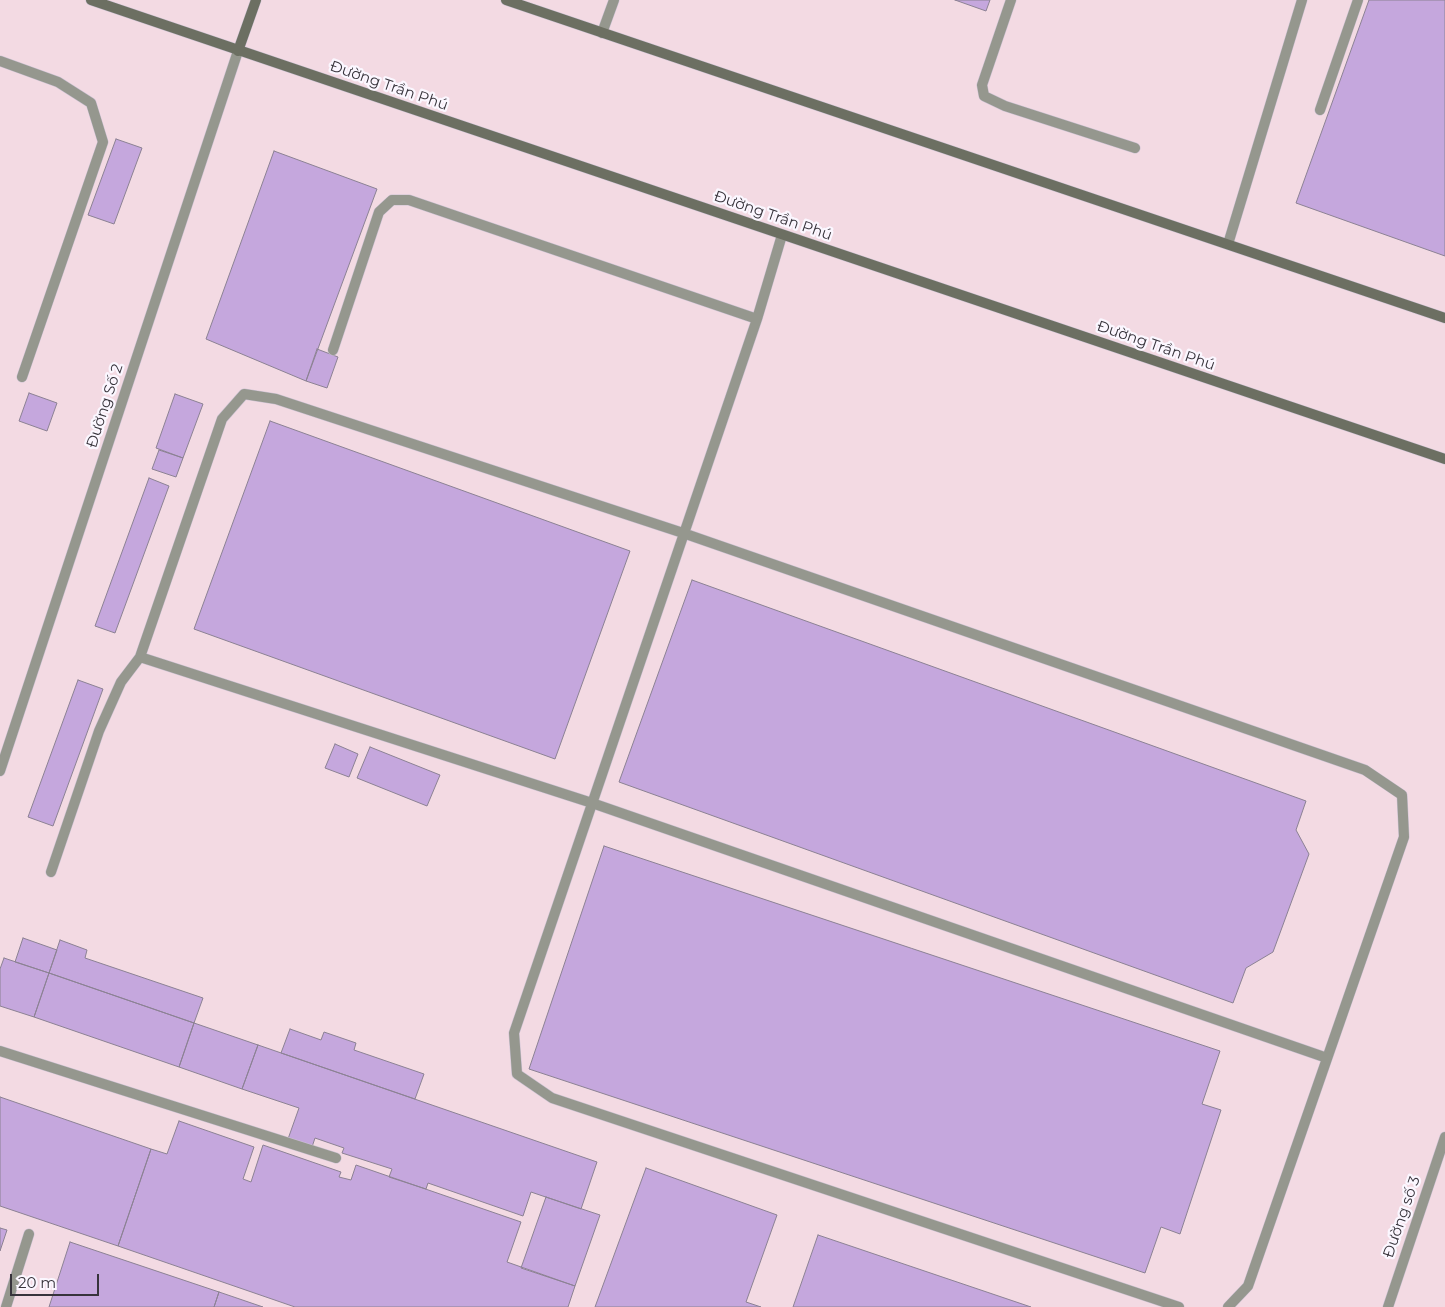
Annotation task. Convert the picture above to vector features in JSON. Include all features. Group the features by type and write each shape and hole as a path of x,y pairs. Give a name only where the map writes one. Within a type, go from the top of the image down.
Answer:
{"main road":[{"name":"Đường Trần Phú","path":"91,0 1445,459"},
{"path":"238,51 256,0"},
{"path":"506,0 1445,318"}],"street":[{"path":"602,33 614,0"},
{"path":"1011,0 982,84 984,96 1005,106 1135,148"},
{"path":"1228,244 1302,0"},
{"path":"1320,110 1358,0"},
{"name":"Đường Số 2","path":"0,771 238,51"},
{"path":"0,60 58,82 92,103 103,142 22,377"},
{"path":"333,350 379,212 392,200 409,200 757,319"},
{"path":"782,234 757,319 514,1033 517,1074 552,1098 1179,1307"},
{"path":"51,872 99,731 121,682 140,657 222,419 244,394 276,399 683,533 1365,770 1402,795 1404,837 1248,1286 1228,1307"},
{"path":"140,657 592,803 1327,1058"},
{"path":"0,1051 336,1158"},
{"name":"Đường số 3","path":"1388,1307 1445,1137"},
{"path":"6,1307 29,1234"}],"shaded area":[{"path":"0,0 1445,0 1445,1307 0,1307"}],"building":[{"path":"955,0 990,0 986,11"},
{"path":"1369,0 1445,0 1445,256 1296,203"},
{"path":"116,139 142,148 114,224 88,215"},
{"path":"274,151 377,189 306,381 206,339"},
{"path":"317,349 338,357 327,388 306,381"},
{"path":"29,393 57,403 47,431 19,421"},
{"path":"175,394 203,404 183,458 156,448"},
{"path":"270,421 630,551 555,759 194,629"},
{"path":"159,450 183,458 176,477 152,469"},
{"path":"149,478 169,486 115,633 95,626"},
{"path":"692,580 1306,801 1296,830 1309,854 1273,952 1246,968 1233,1003 619,782"},
{"path":"78,680 103,689 53,826 28,817"},
{"path":"335,744 358,754 349,777 325,768"},
{"path":"370,747 440,775 427,806 357,778"},
{"path":"604,846 1220,1051 1202,1104 1221,1110 1180,1234 1161,1227 1145,1273 529,1069"},
{"path":"23,938 57,950 49,973 15,962"},
{"path":"60,940 87,950 85,958 203,998 194,1023 49,973"},
{"path":"4,958 49,973 34,1017 0,1006 0,969"},
{"path":"49,973 194,1023 179,1067 34,1017"},
{"path":"194,1023 258,1045 242,1089 179,1067"},
{"path":"290,1029 321,1040 324,1032 356,1043 354,1050 424,1074 415,1099 281,1053"},
{"path":"258,1045 597,1162 581,1209 531,1192 523,1216 428,1183 426,1189 389,1177 392,1169 342,1153 344,1148 315,1138 312,1147 288,1139 299,1108 242,1089"},
{"path":"0,1097 151,1149 118,1246 0,1206"},
{"path":"179,1121 254,1147 243,1179 251,1182 263,1145 341,1172 339,1177 351,1180 356,1165 521,1222 507,1262 575,1286 568,1307 295,1307 118,1246 151,1149 167,1154"},
{"path":"646,1168 777,1215 746,1302 761,1307 595,1307"},
{"path":"546,1197 600,1215 575,1286 521,1268"},
{"path":"0,1228 7,1230 0,1251"},
{"path":"818,1235 1031,1307 793,1307"},
{"path":"70,1242 219,1292 214,1307 49,1307"},
{"path":"219,1292 263,1307 214,1307"}]}
